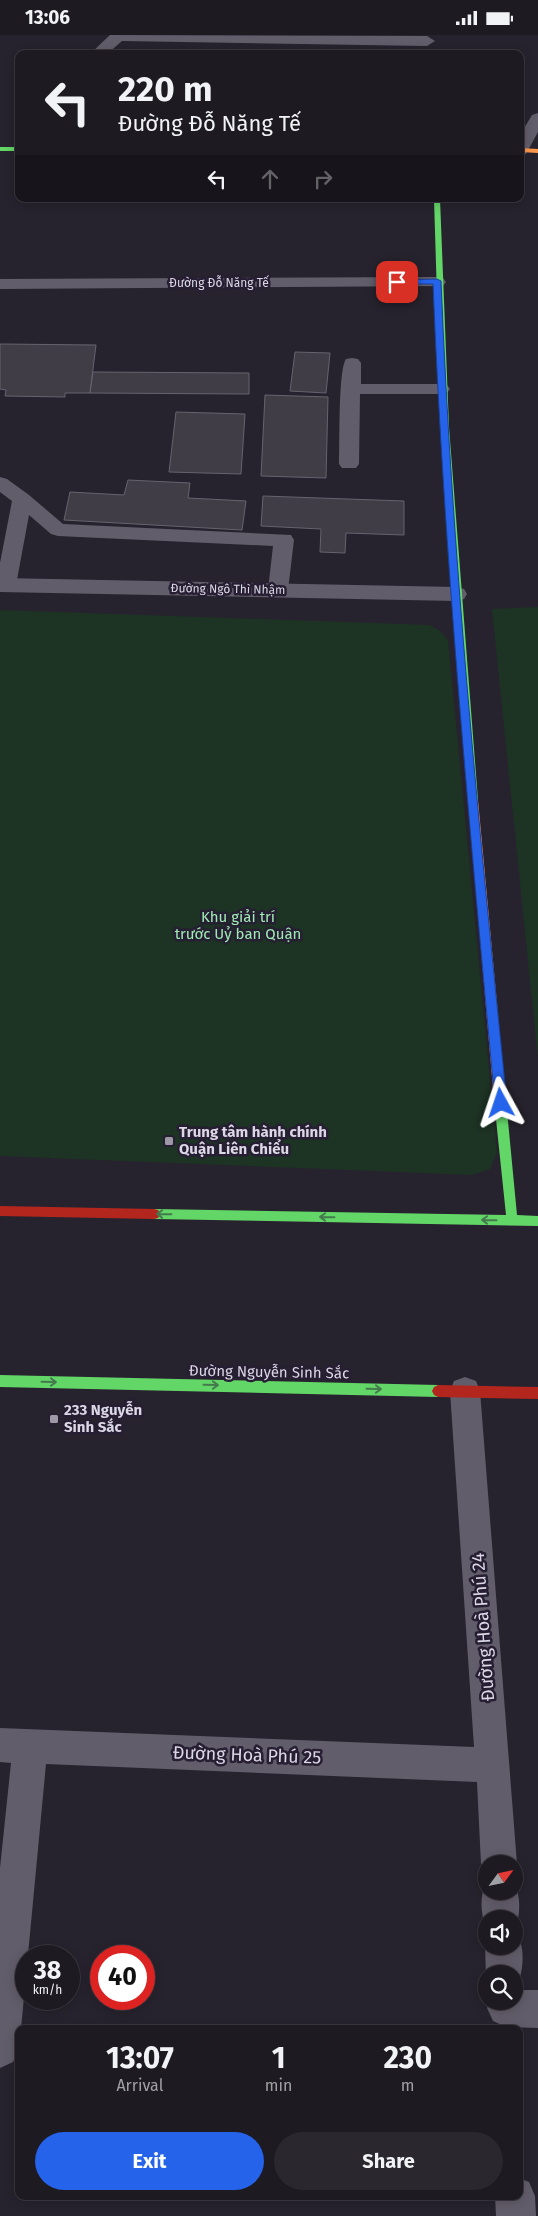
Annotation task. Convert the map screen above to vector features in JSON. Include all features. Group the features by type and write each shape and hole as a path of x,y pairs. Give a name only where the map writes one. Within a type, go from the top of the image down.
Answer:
{"street":[{"path":"102,50 119,35 427,43"},
{"path":"524,143 538,118"},
{"path":"0,149 15,149"},
{"path":"524,150 538,151"},
{"path":"436,202 441,389 456,594 472,801 512,1220"},
{"name":"Đường Đỗ Năng Tế","path":"0,284 437,281"},
{"name":"Đường Ngô Thì Nhậm","path":"3,585 456,594"},
{"path":"0,1211 538,1221"},
{"name":"Đường Nguyễn Sinh Sắc","path":"0,1381 538,1393"},
{"name":"Đường Hoà Phú 24","path":"465,1391 494,1765 499,1855"},
{"path":"0,2049 15,1746"},
{"name":"Đường Hoà Phú 25","path":"15,1746 494,1765"},
{"path":"516,2200 516,2216"}],"lane":[{"path":"349,464 352,363"},
{"path":"350,389 441,389"},
{"path":"0,483 58,530 284,540 278,590"},
{"path":"3,585 22,499"}],"green space":[{"path":"538,607 538,1059 492,609"},
{"name":"Khu giải trí trước Uỷ ban Quận","path":"0,610 430,625 440,631 448,640 497,1153 490,1169 472,1175 0,1156"}],"building":[{"path":"0,344 96,345 90,393 65,393 65,397 5,396 6,390 0,389"},
{"path":"295,352 330,353 326,393 290,391"},
{"path":"93,372 249,373 249,394 90,393"},
{"path":"265,395 328,397 326,478 261,476"},
{"path":"176,412 245,414 241,474 169,472"},
{"path":"128,480 190,483 188,498 246,501 242,530 64,520 70,492 124,495"},
{"path":"263,496 404,501 404,535 346,533 345,553 320,552 321,529 261,526"}],"traffic: fast":[{"path":"0,149 15,149"},
{"path":"437,202 445,427 473,800"},
{"path":"500,1100 512,1220"},
{"path":"154,1214 538,1221"},
{"path":"0,1381 438,1391"}],"traffic: slow":[{"path":"524,150 538,151"},
{"path":"473,800 500,1100"}],"traffic: jam":[{"path":"0,1211 154,1214"},
{"path":"438,1391 538,1393"}],"place":[{"name":"Trung tâm hành chính Quận Liên Chiểu","path":"169,1141"},
{"name":"233 Nguyễn Sinh Sắc","path":"54,1419"}],"route":[{"path":"397,282 437,281 441,389 454,575 471,792 501,1103"}]}
